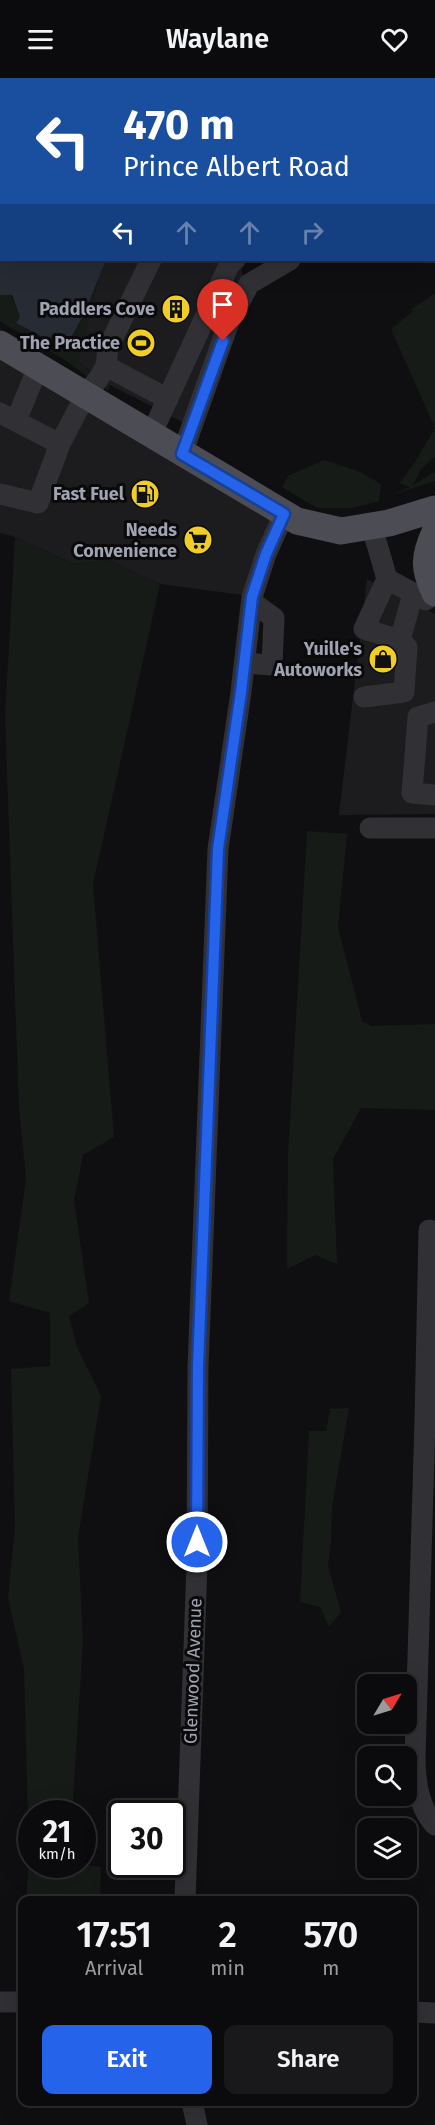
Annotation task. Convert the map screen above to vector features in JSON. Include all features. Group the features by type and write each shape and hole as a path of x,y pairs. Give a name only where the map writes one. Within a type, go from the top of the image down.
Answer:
{"main road":[{"path":"0,344 297,521 341,531 372,527 435,509"},
{"path":"424,594 427,551 435,532"}],"street":[{"path":"0,494 38,503 60,444 85,396 106,366 108,348 151,261"},
{"path":"151,435 230,263 233,261"},
{"path":"182,454 229,322 249,284 288,261"},
{"path":"106,366 168,399"},
{"path":"39,368 8,417 60,444"},
{"name":"Glenwood Avenue","path":"185,1896 197,1564 198,1367 218,849 252,602 262,566 284,514"},
{"path":"364,697 404,692 407,647 400,640 364,629 387,579 372,527"},
{"path":"387,579 424,594 435,604"},
{"path":"400,640 424,594"},
{"path":"435,712 418,717 412,793 435,795"},
{"path":"370,828 435,828"},
{"path":"429,1230 431,1304 427,1648 415,1777 423,1807 435,1825"},
{"path":"0,2002 18,2002"},
{"path":"417,2012 435,2013"},
{"path":"193,2106 197,2125"}],"shaded area":[{"path":"0,261 106,261 85,312 68,343 53,334 49,340 16,323 20,317 12,295 0,295"},
{"path":"106,261 240,261 244,282 192,427 110,385 78,362 99,277"},
{"path":"99,277 78,362 110,385 108,391 66,361 0,321 0,295 11,295 20,317 16,323 49,339 85,312"},
{"path":"435,293 435,428 391,329 413,311 412,309"},
{"path":"0,348 283,529 258,597 160,584 108,560 74,564 15,537 0,533"},
{"path":"435,428 435,456 421,469 413,485 435,472 435,481 392,495 410,487 400,483"},
{"path":"324,460 358,471 381,484 379,501 352,508 317,508 282,487 288,476"},
{"path":"15,537 74,564 108,560 160,584 93,884 114,1137 83,1155 74,1200 89,1303 69,1316 77,1347 101,1396 78,1538 83,1643 73,1800 27,1800 24,1669 8,1598 15,1527 11,1369 50,1366 50,1313 9,1301 26,1179 19,1108 5,716"},
{"path":"367,579 435,614 435,814 339,815"},
{"path":"307,831 347,834 338,927 362,1021 371,1026 435,1024 435,1110 361,1108 333,1159 337,1264 315,1255 287,1269 288,1154"},
{"path":"349,1408 332,1507 328,1566 341,1612 329,1627 320,1607 300,1602 309,1431 326,1431 330,1409"},
{"path":"96,1866 101,1867 100,1896 26,1896 28,1878 96,1878"}],"place":[{"name":"Paddlers Cove","path":"176,309"},
{"name":"The Practice","path":"141,343"},
{"name":"Fast Fuel","path":"145,494"},
{"name":"Needs Convenience","path":"198,540"},
{"name":"Yuille's Autoworks","path":"383,659"}],"route":[{"path":"197,1542 198,1367 207,1186 218,849 241,692 252,597 266,554 284,514 182,454 223,341"}]}
